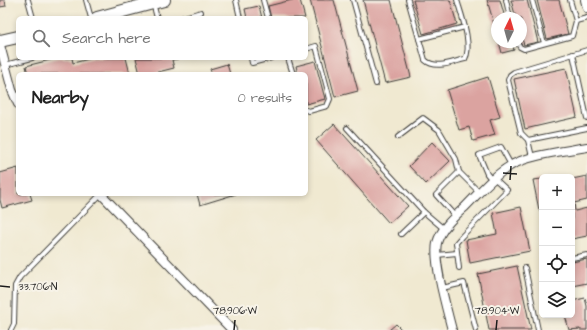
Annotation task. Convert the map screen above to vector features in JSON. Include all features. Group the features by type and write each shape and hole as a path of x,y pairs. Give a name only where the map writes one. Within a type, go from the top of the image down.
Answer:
{"street":[{"path":"585,0 587,8"},
{"path":"104,16 152,2"},
{"path":"16,36 0,40 5,65 16,99"},
{"path":"452,330 442,288 437,255 437,243 444,229 455,216 493,179 511,165 532,158 587,147"},
{"path":"103,196 232,330"}],"lane":[{"path":"28,0 32,16"},
{"path":"86,0 90,16"},
{"path":"236,0 240,16"},
{"path":"263,0 267,16"},
{"path":"353,0 376,84"},
{"path":"408,0 425,60 436,66 465,58 467,54 465,27 457,0"},
{"path":"506,0 509,12"},
{"path":"532,0 544,43"},
{"path":"520,48 524,49 572,36 576,21 570,0"},
{"path":"152,2 156,16"},
{"path":"187,16 201,12"},
{"path":"576,21 587,18"},
{"path":"419,38 465,27"},
{"path":"308,48 316,46 330,99 327,106 308,111"},
{"path":"532,158 528,140 520,133 508,80 510,75 514,72 587,50"},
{"path":"573,54 587,118"},
{"path":"5,65 24,60"},
{"path":"251,60 252,63 263,60"},
{"path":"289,60 292,72"},
{"path":"398,137 423,118 439,130 456,159 459,172 479,193"},
{"path":"347,128 424,212 444,229"},
{"path":"528,140 587,128"},
{"path":"459,268 456,243 507,190 487,174 479,155 501,147 511,165"},
{"path":"455,216 436,195 459,172"},
{"path":"11,330 14,324 15,286 20,277 99,196"},
{"path":"401,234 424,212"},
{"path":"437,255 457,253"},
{"path":"575,257 587,255"},
{"path":"525,268 538,330"},
{"path":"442,288 464,283 476,330"}],"building":[{"path":"0,0 5,0 6,6 0,7"},
{"path":"292,0 300,0 304,16 270,16 268,6"},
{"path":"310,0 334,0 358,91 335,97"},
{"path":"363,0 391,0 411,77 385,83"},
{"path":"413,0 450,0 457,24 423,34"},
{"path":"487,0 500,0 503,12 491,12 491,14"},
{"path":"511,0 527,0 538,42 527,44 527,12 514,12"},
{"path":"537,0 559,0 568,34 547,39"},
{"path":"259,6 262,16 247,16 245,9"},
{"path":"501,48 514,48 514,50 502,53"},
{"path":"50,60 72,60 73,63 85,60 126,60 130,72 28,72 26,66"},
{"path":"136,60 172,60 174,68 158,72 140,72"},
{"path":"315,61 325,99 308,103 308,72 298,72 296,66"},
{"path":"227,64 229,72 211,72 210,69"},
{"path":"566,68 577,117 525,129 514,79"},
{"path":"488,77 500,117 490,120 495,135 473,141 469,127 459,130 447,90"},
{"path":"334,124 408,206 389,223 316,140"},
{"path":"432,142 450,161 426,184 409,166"},
{"path":"16,169 16,196 31,196 32,200 2,208 0,200 0,173"},
{"path":"587,176 587,200 575,203 575,178"},
{"path":"539,179 539,210 533,180"},
{"path":"198,196 229,196 200,205"},
{"path":"521,207 530,251 470,263 466,240 497,234 493,213"},
{"path":"587,208 587,236 575,238 575,211"},
{"path":"587,259 587,283 575,285 575,261"},
{"path":"517,266 531,330 489,330 478,274"},
{"path":"585,298 587,306 587,330 569,330 566,318 575,318 575,300"},
{"path":"396,324 402,330 389,330"}]}
